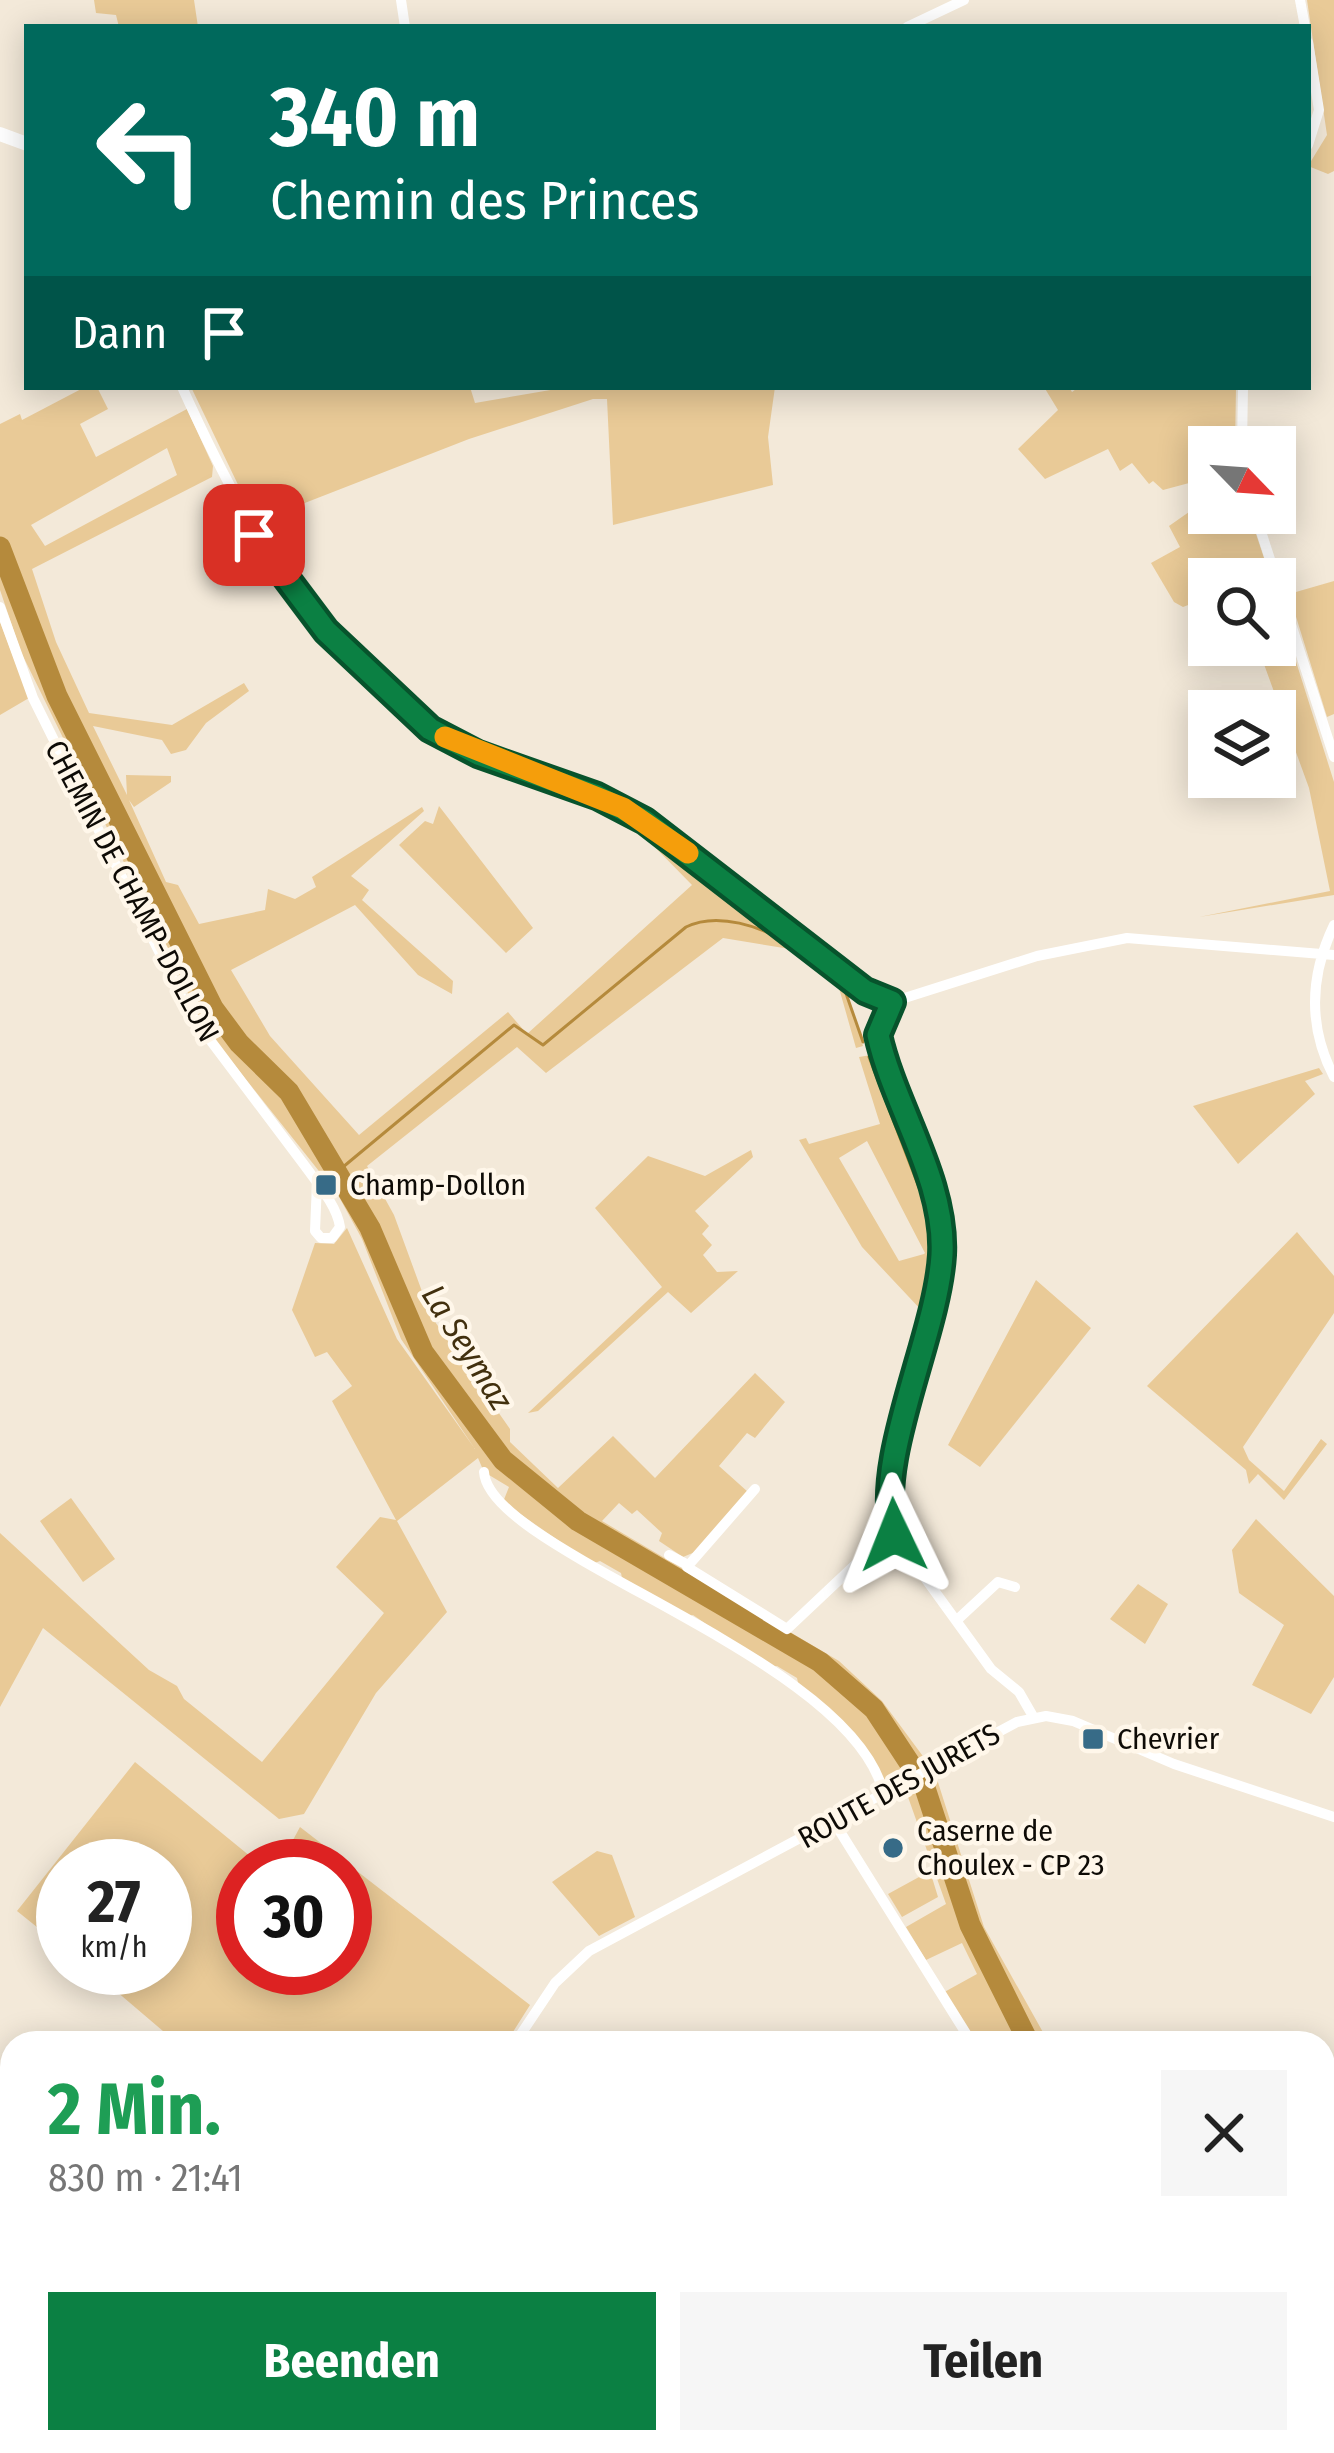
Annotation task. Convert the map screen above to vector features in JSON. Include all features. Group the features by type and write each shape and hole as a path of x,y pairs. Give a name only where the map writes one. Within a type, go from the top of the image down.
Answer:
{"street":[{"path":"913,24 964,0"},
{"path":"1311,61 1319,110 1311,135"},
{"path":"183,390 241,514 288,584 326,631 409,711 478,754 557,780 634,814 865,991 892,1002 1037,956 1126,938 1328,955"},
{"path":"1242,426 1243,390"},
{"path":"1263,534 1334,758"},
{"name":"CHEMIN DE CHAMP-DOLLON","path":"0,607 33,698 189,1012 317,1183 338,1216 340,1227 332,1238 321,1238 314,1226 317,1183"},
{"path":"1334,925 1315,1017 1334,1077"},
{"path":"892,1002 878,1035 931,1190 941,1238 939,1278 889,1501 894,1535 1034,1718"},
{"path":"484,1472 498,1499 554,1541 813,1697 856,1738 884,1795"},
{"path":"688,1565 754,1489"},
{"path":"669,1555 787,1629 856,1564 904,1551"},
{"path":"957,1620 998,1582 1016,1587"},
{"name":"ROUTE DES JURETS","path":"523,2031 555,1983 590,1951 1001,1728 1034,1718 1073,1720 1174,1764 1334,1817"},
{"path":"834,1822 965,2031"}],"shaded area":[{"path":"94,0 194,0 198,24 118,24 116,15 96,13"},
{"path":"1307,0 1334,0 1334,171 1328,174 1311,167 1327,135"},
{"path":"79,390 98,390 108,409 80,424 96,457 187,409 213,466 212,477 32,569 56,642 89,713 172,725 244,683 249,691 206,723 186,750 171,754 162,740 93,726 127,795 126,775 171,776 171,782 134,807 129,800 166,882 178,885 199,924 265,910 268,889 295,899 316,887 312,877 422,807 424,811 351,876 369,890 362,900 453,981 452,994 418,975 355,905 231,970 270,1036 359,1135 508,1012 527,1034 692,885 641,833 645,828 845,986 863,1046 856,1048 839,988 790,949 723,938 546,1073 517,1047 367,1166 394,1215 431,1316 510,1429 510,1442 558,1488 613,1436 655,1478 755,1373 785,1402 755,1438 747,1433 719,1466 748,1492 695,1552 683,1557 659,1541 662,1533 637,1510 632,1514 619,1503 602,1521 839,1661 882,1701 928,1763 884,1795 871,1759 799,1687 797,1678 777,1666 767,1668 693,1615 683,1618 623,1583 621,1573 600,1561 592,1564 503,1502 509,1487 484,1472 478,1458 397,1521 447,1612 376,1693 304,1814 279,1819 43,1628 0,1707 0,1533 149,1670 177,1686 184,1699 262,1762 384,1613 336,1567 380,1517 396,1520 332,1401 352,1386 327,1352 315,1357 292,1310 315,1243 334,1244 347,1228 397,1339 475,1449 401,1339 362,1239 338,1195 205,1028 21,652 0,590 0,424 20,414 22,420","holes":["167,448 177,475 45,546 31,525"]},
{"path":"192,390 471,390 475,403 551,390 775,390 768,437 773,485 613,525 607,399 593,399 469,439 256,522"},
{"path":"1046,390 1236,390 1235,426 1188,426 1188,483 1163,490 1153,481 1149,484 1132,463 1120,471 1108,449 1045,479 1018,449 1058,410"},
{"path":"1188,513 1188,534 1256,534 1264,558 1188,558 1188,605 1183,607 1174,602 1151,563 1180,547 1169,526"},
{"path":"1334,581 1334,714 1327,717 1296,617 1296,592"},
{"path":"0,622 29,698 0,715"},
{"path":"1296,662 1334,782 1334,895 1199,917 1330,891 1309,788 1296,752 1296,690 1273,690 1265,666 1296,666"},
{"path":"439,806 533,928 506,953 399,845 425,821 433,824"},
{"path":"871,1055 930,1206 936,1260 923,1312 862,1247 799,1140 806,1138 809,1144 880,1124 859,1057","holes":["867,1141 925,1253 899,1261 839,1158"]},
{"path":"1319,1068 1323,1074 1305,1081 1315,1094 1238,1164 1193,1106"},
{"path":"751,1150 753,1157 695,1211 709,1226 702,1234 712,1245 703,1255 717,1272 738,1271 691,1313 668,1292 538,1411 528,1413 662,1287 595,1208 648,1156 705,1176"},
{"path":"1297,1232 1334,1276 1334,1313 1243,1447 1249,1460 1284,1491 1321,1439 1327,1444 1284,1500 1258,1474 1249,1484 1246,1470 1147,1386"},
{"path":"1036,1280 1091,1328 980,1467 948,1445"},
{"path":"71,1498 115,1559 83,1582 40,1521"},
{"path":"1256,1519 1334,1596 1334,1677 1311,1714 1252,1685 1284,1625 1239,1593 1232,1550"},
{"path":"1138,1584 1168,1604 1145,1644 1110,1619"},
{"path":"135,1762 229,1839 216,1839 216,1995 372,1995 372,1883 530,2005 514,2031 163,2031 121,1995 192,1995 192,1839 74,1839"},
{"path":"936,1776 984,1927 1042,2031 962,2031 939,1995 977,1974 962,1943 926,1960 906,1927 946,1904 908,1797 910,1789"},
{"path":"300,1827 316,1839 294,1839"},
{"path":"597,1851 612,1855 635,1917 599,1936 552,1882"},
{"path":"930,1871 938,1897 902,1917 888,1894"},
{"path":"36,1887 36,1926 17,1911"}],"waterway":[{"name":"La Seymaz","path":"0,547 57,696 213,1008 239,1043 289,1092 370,1228 423,1352 503,1460 578,1521 820,1662 874,1709 924,1785 970,1925 1023,2031"},
{"path":"337,1172 514,1025 543,1045 686,927 725,921 791,944"},
{"path":"842,982 863,1042"},
{"path":"869,1057 920,1190"}],"slow traffic":[{"path":"445,737 485,757 623,808 688,853"}],"place":[{"name":"Champ-Dollon","path":"326,1185"},
{"name":"Chevrier","path":"1093,1739"},
{"name":"Caserne de Choulex - CP 23","path":"893,1848"}],"route":[{"path":"254,535 326,631 430,729 478,754 597,796 645,821 865,991 892,1002 878,1029 880,1047 931,1190 942,1254 891,1483 894,1535"}]}
